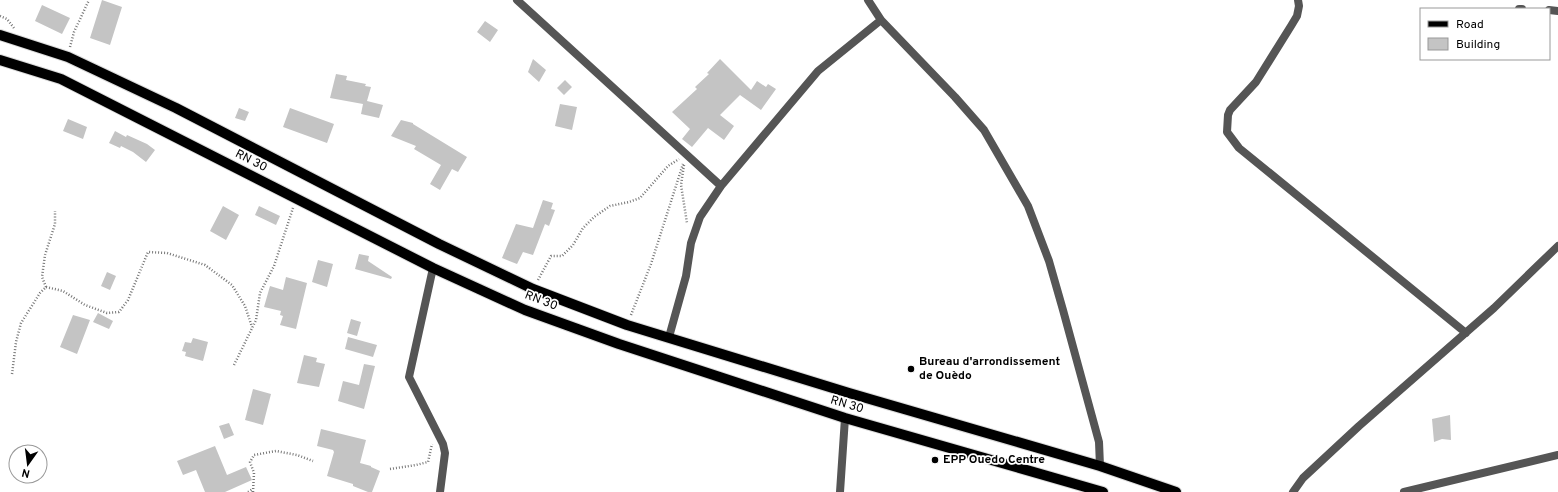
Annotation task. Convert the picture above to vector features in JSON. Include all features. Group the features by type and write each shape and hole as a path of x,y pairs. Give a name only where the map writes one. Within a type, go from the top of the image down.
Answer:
{"main road":[{"name":"RN 30","path":"0,35 68,57 176,108 439,244 533,289 627,325 849,393 1100,466 1176,492"},
{"name":"RN 30","path":"0,60 61,79 433,268 525,310 619,344 845,418 1102,492"}],"street":[{"path":"517,0 721,186"},
{"path":"868,0 881,20 955,97 984,130 1028,206 1049,261 1063,310 1099,442 1100,466"},
{"path":"1298,0 1299,6 1297,16 1291,26 1256,82 1230,110 1227,120 1227,132 1239,148 1466,332"},
{"path":"669,337 686,276 691,244 700,217 721,186 818,71 881,20"},
{"path":"1293,492 1303,478 1354,431 1494,308 1558,246"},
{"path":"433,268 409,377 443,444 445,453 440,492"},
{"path":"840,492 845,418"},
{"path":"1404,492 1558,455"}],"path":[{"path":"68,57 74,32 89,0"},
{"path":"686,154 681,185 688,227"},
{"path":"533,289 551,256 562,256 573,245 583,228 594,217 610,206 640,198 668,166 686,154"},
{"path":"627,325 651,264 686,154"},
{"path":"234,365 256,320 260,293 274,266 297,198"},
{"path":"46,287 42,277 45,255 56,224 55,210"},
{"path":"46,287 63,291 85,305 107,313 119,312 128,300 148,252 167,253 206,265 232,285 245,306 252,327"},
{"path":"12,374 16,342 21,323 40,293 46,287"},
{"path":"390,469 428,462 435,430"},
{"path":"248,492 253,490 254,473 250,462 254,455 276,451 297,454 313,461"}],"building":[{"path":"102,0 122,7 110,45 90,38"},
{"path":"42,5 70,18 62,34 35,21"},
{"path":"485,21 498,30 490,42 477,32"},
{"path":"533,59 546,70 539,82 528,72"},
{"path":"720,59 751,90 757,81 766,87 768,84 776,89 761,110 740,95 720,115 734,126 724,140 708,128 692,147 682,139 690,129 672,112 697,89 695,87 709,74 707,73"},
{"path":"336,74 347,76 346,80 366,84 365,86 371,87 367,101 383,105 379,118 361,114 363,104 330,98"},
{"path":"565,80 572,87 564,95 557,88"},
{"path":"560,104 577,107 572,130 555,126"},
{"path":"239,108 249,112 245,121 235,118"},
{"path":"290,108 334,124 327,143 283,127"},
{"path":"68,119 87,127 83,139 63,131"},
{"path":"401,120 413,123 467,157 458,172 452,169 440,190 430,184 441,165 414,149 416,146 391,136"},
{"path":"115,131 126,137 127,135 147,144 155,150 146,162 133,152 121,146 120,148 109,143"},
{"path":"543,200 553,203 551,209 555,210 549,226 545,224 533,255 523,252 517,264 502,258 516,224 533,228"},
{"path":"223,206 239,215 226,240 210,231"},
{"path":"259,206 280,216 276,225 255,215"},
{"path":"359,254 369,256 368,261 392,277 391,279 355,269"},
{"path":"318,260 333,264 327,287 312,282"},
{"path":"107,272 116,276 110,290 101,286"},
{"path":"286,277 307,283 296,329 280,325 283,316 280,315 281,311 264,307 270,286 283,290"},
{"path":"98,313 113,321 109,329 93,322"},
{"path":"73,315 90,320 77,354 60,347"},
{"path":"351,319 361,322 357,336 347,333"},
{"path":"348,337 377,345 373,357 345,349"},
{"path":"193,338 208,342 203,361 185,356 186,352 182,351 185,342 191,343"},
{"path":"304,355 317,358 316,362 325,364 319,387 297,383"},
{"path":"364,364 375,366 364,409 338,401 343,381 359,385"},
{"path":"253,389 271,394 263,425 245,420"},
{"path":"1450,415 1451,440 1442,439 1434,442 1432,419"},
{"path":"229,423 234,435 224,439 219,426"},
{"path":"321,429 366,440 360,463 371,466 380,471 372,492 368,492 353,486 353,484 327,476 334,452 333,450 317,446"},
{"path":"215,446 227,475 246,467 252,480 225,492 205,492 196,470 183,475 177,461"}],"place":[{"name":"Bureau d'arrondissement de Ouèdo","path":"911,369"},
{"name":"EPP Ouedo Centre","path":"935,460"}]}
